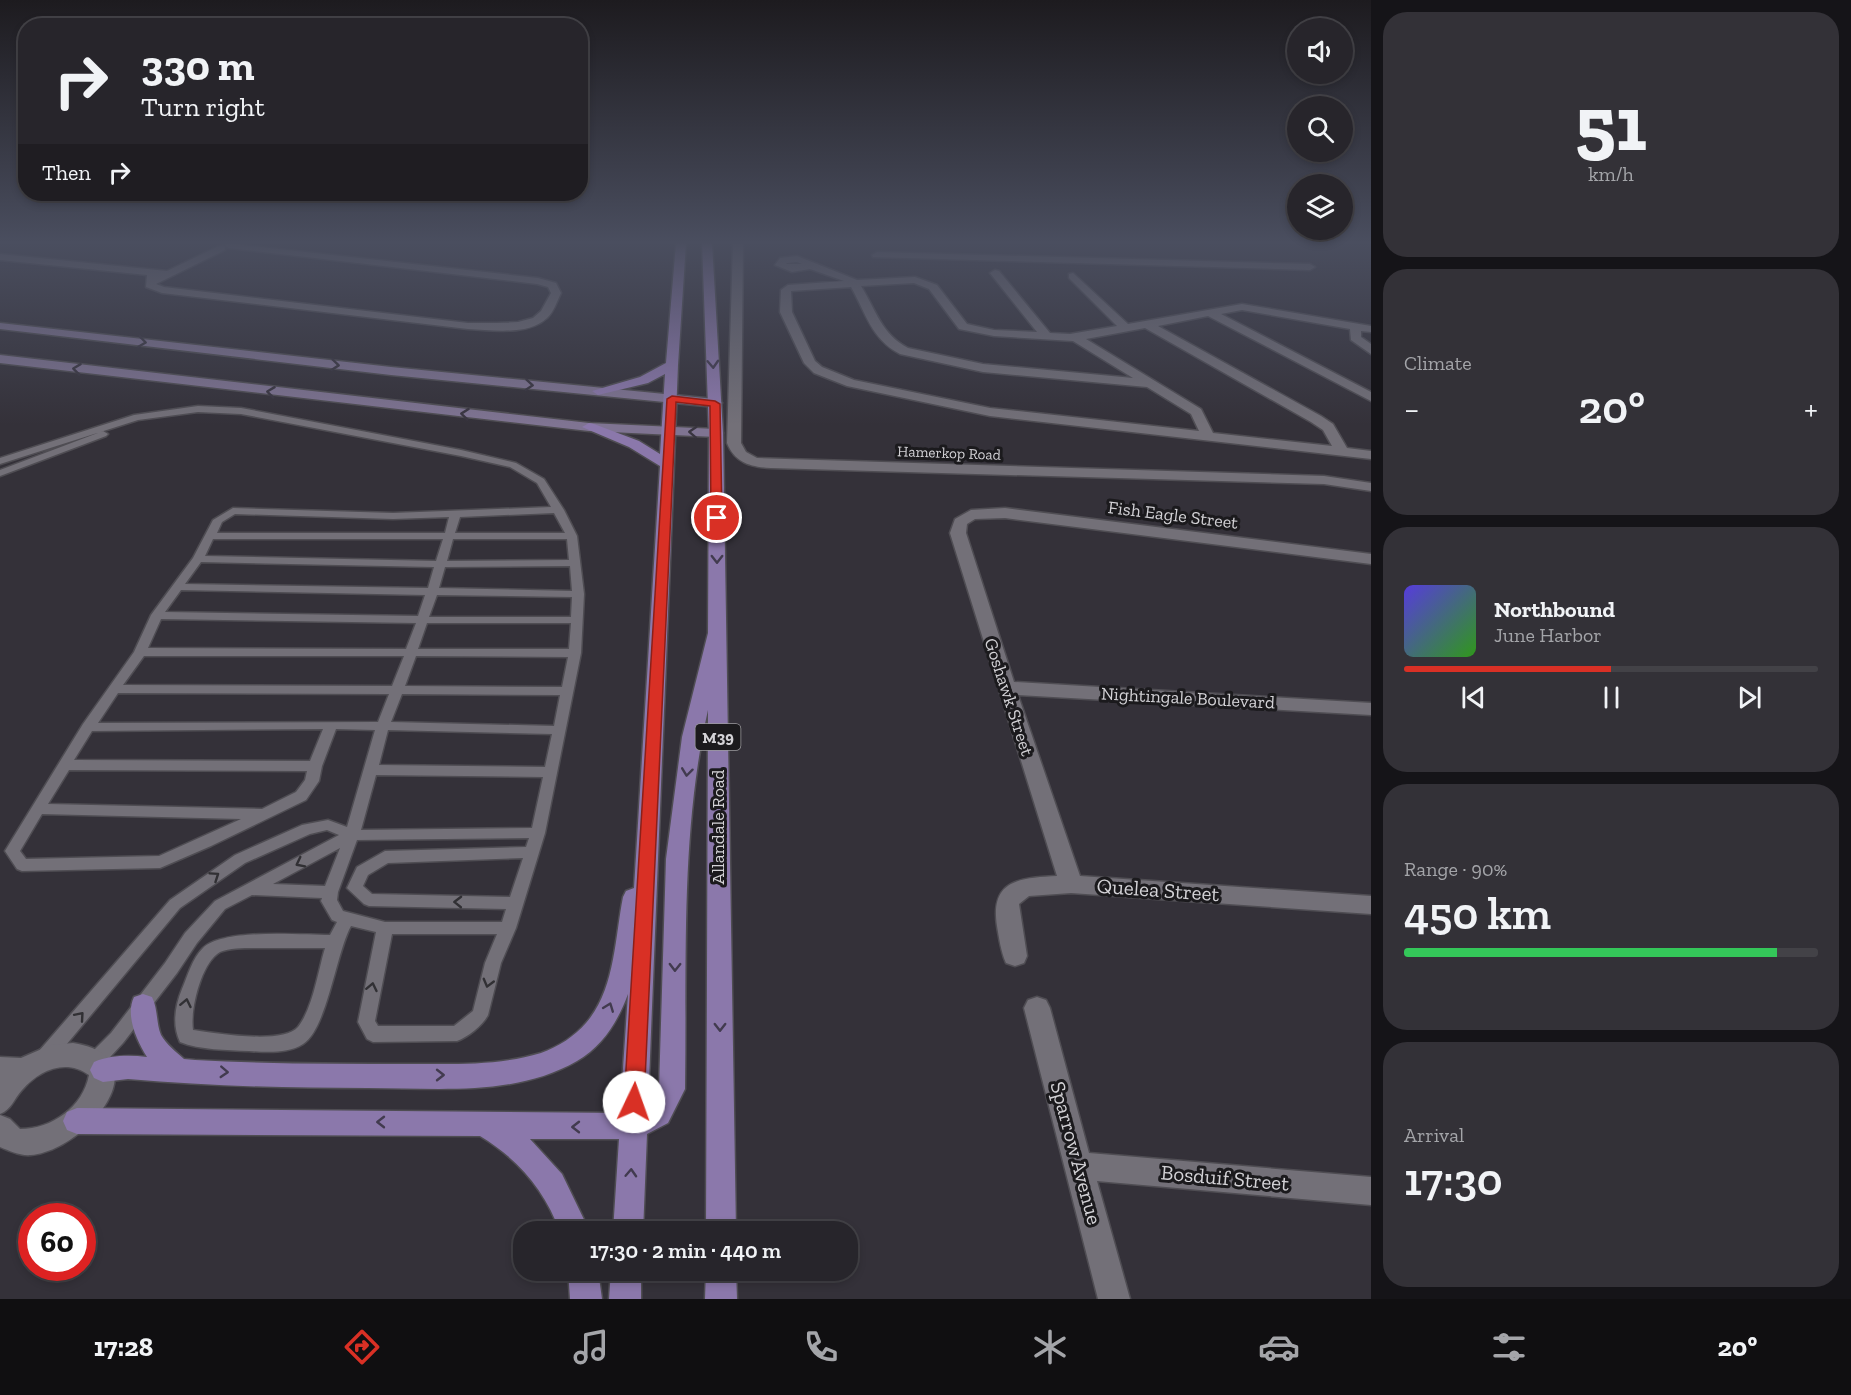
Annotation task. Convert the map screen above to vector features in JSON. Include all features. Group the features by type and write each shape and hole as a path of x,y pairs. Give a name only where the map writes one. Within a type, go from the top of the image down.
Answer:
{"main road":[{"path":"629,1221 647,829 677,304"},
{"name":"Allandale Road","path":"710,304 716,433 721,1221"},
{"path":"598,391 644,380 672,365"},
{"path":"589,427 634,444 668,464"},
{"path":"77,1121 483,1123 577,1128 633,1125 658,1117 666,1106 672,1089 677,859 692,737 717,633"},
{"path":"98,1067 311,1076 508,1073 546,1064 584,1043 605,1018 618,983 647,829"},
{"path":"143,1005 146,1034 153,1048 177,1070"},
{"path":"483,1123 504,1134 532,1156 550,1180 571,1221"},
{"path":"584,1281 586,1299"},
{"path":"625,1299 626,1281"},
{"path":"721,1281 721,1299"}],"street":[{"path":"278,304 468,326 510,325 535,320 545,314 551,304"},
{"name":"Hamerkop Road","path":"737,304 734,443 739,453 751,461 762,464 1324,480 1371,487"},
{"path":"786,304 786,312 813,366 844,381 974,410 1371,455"},
{"path":"865,304 881,335 892,346 904,351 983,368 1153,384"},
{"path":"945,304 958,323 967,329 1047,337 1077,338 1144,323 1248,308 1371,329"},
{"path":"1020,304 1047,337"},
{"path":"1102,304 1126,327"},
{"path":"1208,312 1371,397"},
{"path":"1144,323 1316,419 1328,427 1342,451"},
{"path":"0,326 380,370 715,404"},
{"path":"1356,326 1354,338 1371,350"},
{"path":"1077,338 1196,412 1209,436"},
{"path":"0,359 589,427 716,433"},
{"name":"Fish Eagle Street","path":"971,515 1005,513 1371,559"},
{"name":"Goshawk Street","path":"971,515 960,522 959,541 1071,884"},
{"name":"Nightingale Boulevard","path":"1006,688 1371,709"},
{"name":"Quelea Street","path":"1016,956 1006,909 1010,895 1014,891 1036,885 1071,884 1371,905"},
{"name":"Sparrow Avenue","path":"1037,1008 1114,1299"},
{"path":"0,1101 23,1066 59,1055 74,1055 98,1067 97,1094 89,1108 77,1121 54,1135 28,1142 14,1140 0,1128"},
{"name":"Bosduif Street","path":"1080,1166 1371,1191"}],"lane":[{"path":"2,460 97,428 163,412 198,409 241,411 513,465 541,481 572,536 578,594 574,653 538,833 530,852 508,928 493,963 480,1015 457,1033 373,1034 366,1022 385,928"},
{"path":"0,472 163,412"},
{"path":"36,448 45,456"},
{"path":"2,460 13,468"},
{"path":"331,725 315,766 312,781 301,796 267,814 160,862 22,865 12,851 67,765 87,727 140,652 157,615 198,559 219,520 233,512 455,515 559,510"},
{"path":"455,515 413,652 383,726 352,835 330,892 331,905 338,916 346,920 385,928 508,928"},
{"path":"210,536 449,538 572,536"},
{"path":"198,559 440,564 574,563"},
{"path":"176,587 578,594"},
{"path":"157,615 421,620 577,620"},
{"path":"140,652 574,653"},
{"path":"114,689 566,691"},
{"path":"87,727 331,725 558,730"},
{"path":"67,765 315,766"},
{"path":"369,770 549,772"},
{"path":"39,809 267,814"},
{"path":"23,1066 175,903 240,859 307,829 328,825 352,835 538,833"},
{"path":"98,1067 191,938 220,905 352,835"},
{"path":"516,903 369,900 355,888 362,871 385,857 530,852"},
{"path":"250,889 330,892"},
{"path":"334,942 236,942 215,947 201,964 189,992 182,1025 186,1037 262,1043 282,1043 297,1039 309,1027 334,942 346,920"}],"route":[{"path":"634,1102 672,399 715,404 717,518"}]}
